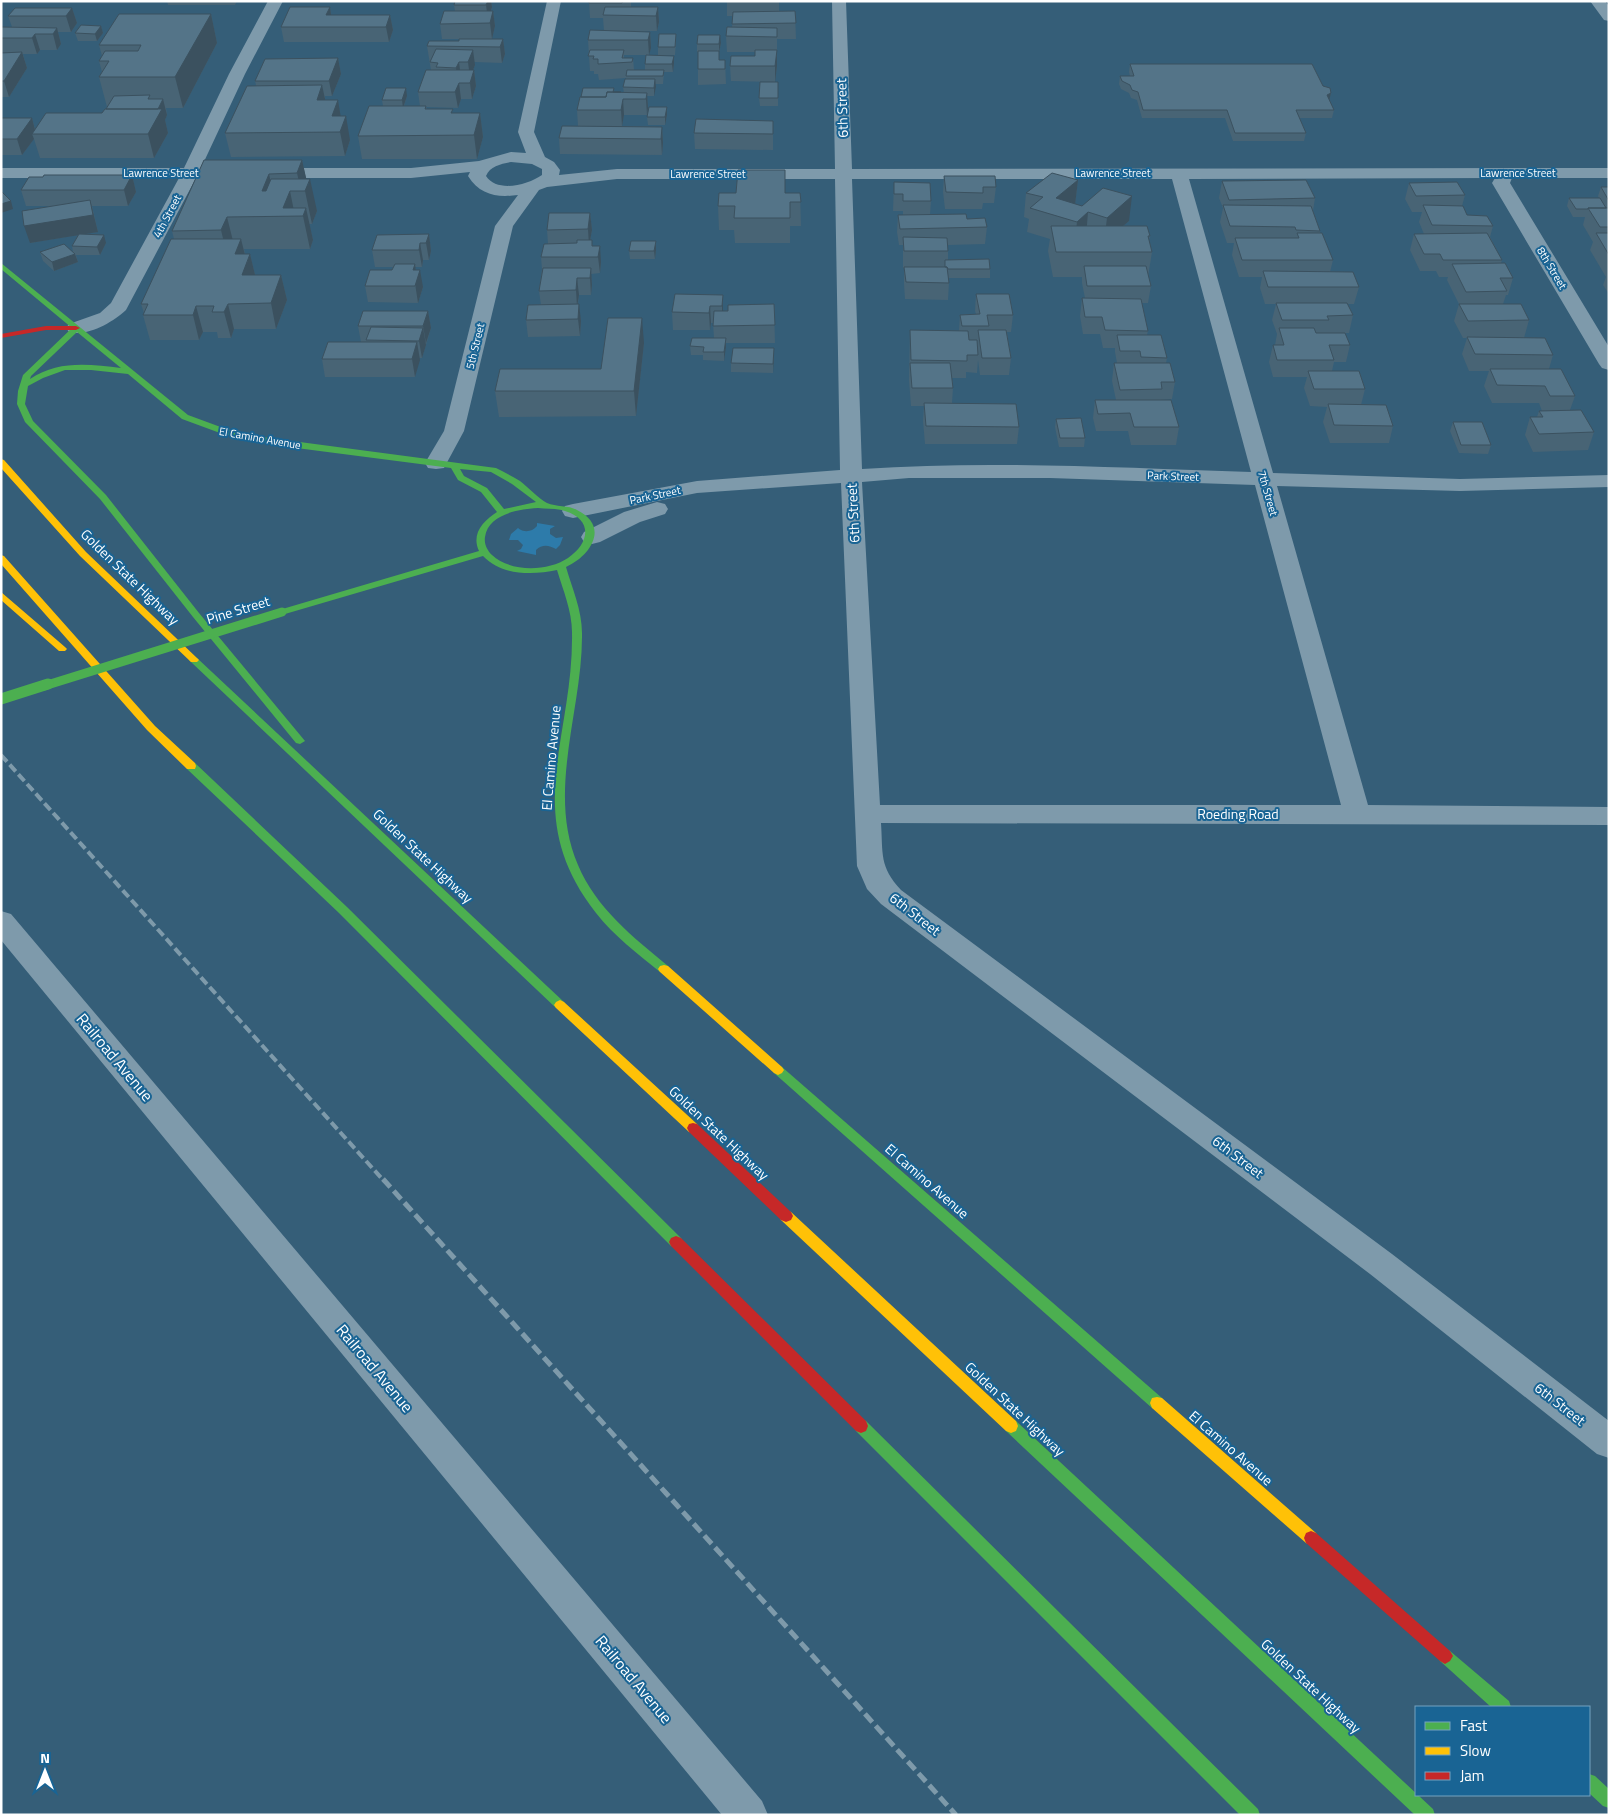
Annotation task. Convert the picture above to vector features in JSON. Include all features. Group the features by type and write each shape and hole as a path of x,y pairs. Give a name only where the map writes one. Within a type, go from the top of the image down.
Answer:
{"main road":[{"name":"El Camino Avenue","path":"1,265 185,417 204,426 225,434 264,442 494,470 515,482 545,505"},
{"path":"1,336 46,328 76,328"},
{"path":"76,328 35,365 27,375 22,391 21,404 29,422 103,497 196,615 242,668 365,822"},
{"path":"22,391 33,379 45,372 65,366 84,366 132,372"},
{"name":"Golden State Highway","path":"1,462 83,554 365,822 1428,1815"},
{"path":"455,466 461,478 484,490 503,513"},
{"path":"545,505 573,511 588,522 592,536 590,544 584,552 561,566 542,570 523,570 505,567 491,560 484,553 479,540 483,528 493,518 503,513 525,506 545,505"},
{"name":"Pine Street","path":"1,699 282,612 484,553"},
{"path":"1,558 151,728"},
{"name":"El Camino Avenue","path":"561,566 575,618 576,662 561,787 561,817 565,845 577,873 609,921 1502,1706"},
{"path":"1,595 151,728 343,910 1252,1815"},
{"path":"1590,1783 1609,1800"}],"street":[{"name":"4th Street","path":"76,328 107,317 119,306 190,173 237,74 276,1"},
{"path":"504,226 486,174 526,132 554,1"},
{"name":"6th Street","path":"839,1 851,475 870,866 877,882 891,897 1381,1264 1609,1442"},
{"path":"1597,1 1609,17"},
{"path":"526,132 542,162 551,170 550,177 538,185"},
{"name":"Lawrence Street","path":"1,173 411,173 434,178 486,174 511,157 617,174"},
{"name":"7th Street","path":"1179,173 1357,814"},
{"name":"8th Street","path":"1507,173 1501,184 1609,364"},
{"name":"Lawrence Street","path":"486,174 512,191 538,185 617,174 1609,173"},
{"name":"5th Street","path":"436,463 454,431 504,226 538,185"},
{"name":"Park Street","path":"573,511 697,487 851,475 991,471 1460,485 1609,481"},
{"name":"Park Street","path":"592,536 632,517 737,485"},
{"name":"Roeding Road","path":"867,814 1609,816"},
{"name":"Railroad Avenue","path":"1,921 748,1815"}],"shaded area":[{"path":"537,523 555,526 550,529 550,534 556,538 563,537 560,545 556,549 543,546 536,550 536,555 517,551 523,545 518,540 509,540 511,534 518,528 523,531 530,531 537,526"}],"building":[{"path":"455,1 488,1 486,5 454,5"},
{"path":"589,1 623,1 622,3 589,3"},
{"path":"290,7 330,7 326,15 390,15 386,27 281,27"},
{"path":"605,7 658,7 656,16 603,15"},
{"path":"15,8 72,8 66,16 8,16"},
{"path":"444,11 493,11 490,23 440,24"},
{"path":"795,11 796,23 732,24 733,12"},
{"path":"119,14 211,14 175,77 99,77 109,61 99,61 105,51 138,51 141,45 99,45"},
{"path":"81,25 101,26 95,34 75,33"},
{"path":"1,27 57,28 53,34 35,34 32,38 1,38"},
{"path":"727,27 777,28 777,37 726,36"},
{"path":"590,30 650,32 648,40 588,40"},
{"path":"659,34 676,34 675,47 658,47"},
{"path":"698,35 720,35 719,44 697,44"},
{"path":"459,39 503,39 500,47 427,46 429,41 459,41"},
{"path":"436,49 473,50 468,62 459,62 456,68 436,67 438,63 430,62"},
{"path":"590,50 624,50 622,58 633,58 632,62 598,64 598,59 593,59 594,56 588,56"},
{"path":"755,50 777,50 775,66 730,66 731,56 755,56"},
{"path":"698,51 719,51 719,60 725,60 725,69 698,69"},
{"path":"22,52 4,81 1,81 1,53"},
{"path":"646,55 674,56 672,64 645,64"},
{"path":"338,58 329,81 255,81 265,59"},
{"path":"1130,64 1312,64 1323,86 1330,88 1331,93 1327,95 1334,110 1296,110 1306,133 1235,133 1227,110 1143,110 1138,92 1132,90 1130,85 1122,81 1120,76 1134,76"},
{"path":"426,70 474,70 470,83 459,83 455,92 418,92"},
{"path":"627,70 664,70 663,76 626,76"},
{"path":"625,79 655,79 654,88 623,87"},
{"path":"760,82 778,82 778,98 759,98"},
{"path":"322,85 317,100 338,100 332,116 346,116 340,132 225,133 247,86"},
{"path":"386,88 406,88 402,100 382,100"},
{"path":"583,88 614,88 613,92 607,92 606,97 581,97"},
{"path":"607,92 647,93 646,99 623,99 621,110 577,110 580,97 606,97"},
{"path":"150,95 148,99 163,99 158,109 106,109 114,96"},
{"path":"369,106 426,106 425,109 453,109 451,113 480,113 474,135 358,136"},
{"path":"649,107 667,107 665,117 647,117"},
{"path":"105,109 162,109 148,134 32,134 46,113 102,113"},
{"path":"1,118 32,118 17,139 1,139"},
{"path":"696,119 773,121 773,134 694,133"},
{"path":"562,126 662,127 661,139 559,138"},
{"path":"204,160 302,160 297,173 269,174 262,191 266,191 271,179 310,179 305,191 290,191 283,208 306,208 303,216 227,217 221,230 172,231"},
{"path":"738,170 785,170 785,193 800,193 801,202 790,202 790,218 734,218 735,206 718,206 719,193 736,193"},
{"path":"1052,173 1078,180 1056,198 1082,206 1103,188 1132,196 1107,218 1088,212 1077,222 1030,208 1043,197 1026,193"},
{"path":"44,175 132,175 124,190 21,190 29,177 43,177"},
{"path":"944,176 995,176 996,187 983,187 983,193 946,192"},
{"path":"1306,180 1315,198 1229,200 1222,181"},
{"path":"894,182 930,183 931,201 903,201 903,194 894,194"},
{"path":"1457,182 1465,195 1416,196 1409,183"},
{"path":"1601,187 1609,187 1609,201"},
{"path":"1,191 11,201 1,204"},
{"path":"1569,198 1600,198 1606,208 1576,209"},
{"path":"90,200 93,215 24,226 22,211"},
{"path":"1223,205 1311,206 1320,231 1296,230 1295,227 1230,226"},
{"path":"1423,205 1463,206 1467,215 1487,216 1493,226 1432,225"},
{"path":"1588,208 1609,208 1609,227 1600,227"},
{"path":"549,213 590,213 588,229 547,230"},
{"path":"966,214 967,219 985,218 987,227 900,229 898,215"},
{"path":"1051,226 1147,226 1152,252 1056,252"},
{"path":"1297,233 1322,233 1333,260 1242,260 1235,238 1299,238"},
{"path":"1487,233 1502,260 1443,260 1440,254 1424,254 1414,234"},
{"path":"1596,233 1609,233 1609,255"},
{"path":"79,234 104,235 97,247 72,246"},
{"path":"429,234 426,243 420,243 419,250 372,250 377,235"},
{"path":"903,237 947,238 948,251 904,251"},
{"path":"171,239 241,239 235,254 250,254 242,275 281,275 271,303 228,304 224,312 212,312 214,306 196,306 193,315 143,315 148,304 141,304"},
{"path":"577,240 592,240 592,246 600,246 598,257 541,257 544,244 577,243"},
{"path":"631,241 656,241 654,251 629,251"},
{"path":"64,244 75,254 52,262 40,252"},
{"path":"989,259 990,269 948,269 945,267 945,260"},
{"path":"1505,263 1513,278 1500,278 1507,291 1466,292 1452,264"},
{"path":"395,264 415,264 413,270 420,270 415,286 365,286 370,270 392,270"},
{"path":"1084,266 1146,266 1151,286 1087,286"},
{"path":"904,267 947,267 949,283 906,282"},
{"path":"543,268 591,268 590,278 577,278 576,290 539,291"},
{"path":"1263,271 1353,272 1359,287 1268,287"},
{"path":"675,294 723,295 722,306 710,306 709,313 672,312"},
{"path":"976,294 1009,294 1013,315 987,315 989,326 962,326 960,315 980,314"},
{"path":"1082,298 1141,299 1148,331 1105,330 1102,317 1085,317"},
{"path":"1276,303 1347,303 1353,315 1327,316 1329,320 1282,320"},
{"path":"579,304 578,319 526,320 528,305"},
{"path":"774,304 775,325 713,326 714,311 728,311 728,305"},
{"path":"1459,304 1521,304 1529,320 1468,321"},
{"path":"363,311 428,311 423,326 358,326"},
{"path":"608,318 642,318 634,391 495,391 500,369 601,369"},
{"path":"371,327 423,328 419,341 366,340"},
{"path":"1279,328 1314,328 1316,333 1345,333 1350,345 1329,345 1334,360 1277,360 1273,345 1284,345"},
{"path":"910,330 968,331 969,340 977,340 978,355 967,355 967,361 911,360"},
{"path":"978,330 1006,330 1011,358 982,358"},
{"path":"1117,335 1161,335 1167,358 1141,357 1140,351 1120,351"},
{"path":"1467,337 1545,338 1553,355 1475,354"},
{"path":"692,338 726,338 724,352 703,352 704,347 690,346"},
{"path":"328,342 417,342 412,359 322,359"},
{"path":"733,348 774,348 773,364 731,363"},
{"path":"910,363 950,363 953,388 912,388"},
{"path":"1114,363 1170,363 1175,382 1161,382 1162,389 1120,390"},
{"path":"1490,369 1561,369 1575,396 1550,396 1545,386 1497,385"},
{"path":"1308,371 1359,371 1365,389 1314,389"},
{"path":"1095,400 1171,400 1179,427 1134,427 1130,413 1098,414"},
{"path":"924,403 1016,404 1019,427 926,426"},
{"path":"1328,404 1386,405 1393,426 1334,425"},
{"path":"1581,410 1594,432 1539,434 1530,417 1543,417 1539,411"},
{"path":"1081,418 1085,438 1060,438 1056,419"},
{"path":"1453,422 1482,422 1491,445 1461,445"}],"railway":[{"path":"1,755 384,1181"},
{"path":"383,1179 956,1815"}],"traffic: fast":[{"path":"1,265 185,417 223,431 262,440 493,470 515,482 545,505"},
{"path":"76,328 27,375 22,391 21,404 29,422 103,497 196,615 300,741"},
{"path":"28,384 40,376 65,368 91,367 132,372"},
{"path":"455,467 461,478 484,490 503,513"},
{"path":"538,505 574,511 587,522 590,528 590,537 588,543 578,555 569,562 557,567 532,571 507,567 488,556 483,550 480,537 487,524 493,518 506,511 538,505"},
{"path":"282,612 484,553"},
{"path":"561,566 573,607 577,632 576,660 560,781 560,811 563,839 572,865 599,909 610,922 664,969"},
{"path":"1,699 282,612"},
{"path":"194,660 560,1005"},
{"path":"191,766 343,910 676,1242"},
{"path":"778,1070 1157,1403"},
{"path":"861,1426 1252,1815"},
{"path":"1011,1426 1427,1815"},
{"path":"1445,1656 1502,1706"},
{"path":"1590,1783 1609,1800"}],"traffic: slow":[{"path":"1,462 83,554 194,660"},
{"path":"1,558 151,728 191,766"},
{"path":"1,595 62,649"},
{"path":"664,969 778,1070"},
{"path":"560,1005 693,1128"},
{"path":"786,1216 1011,1426"},
{"path":"1157,1403 1311,1538"}],"traffic: jam":[{"path":"1,336 46,328 76,328"},
{"path":"693,1128 786,1216"},
{"path":"676,1242 861,1426"},
{"path":"1311,1538 1445,1656"}]}
